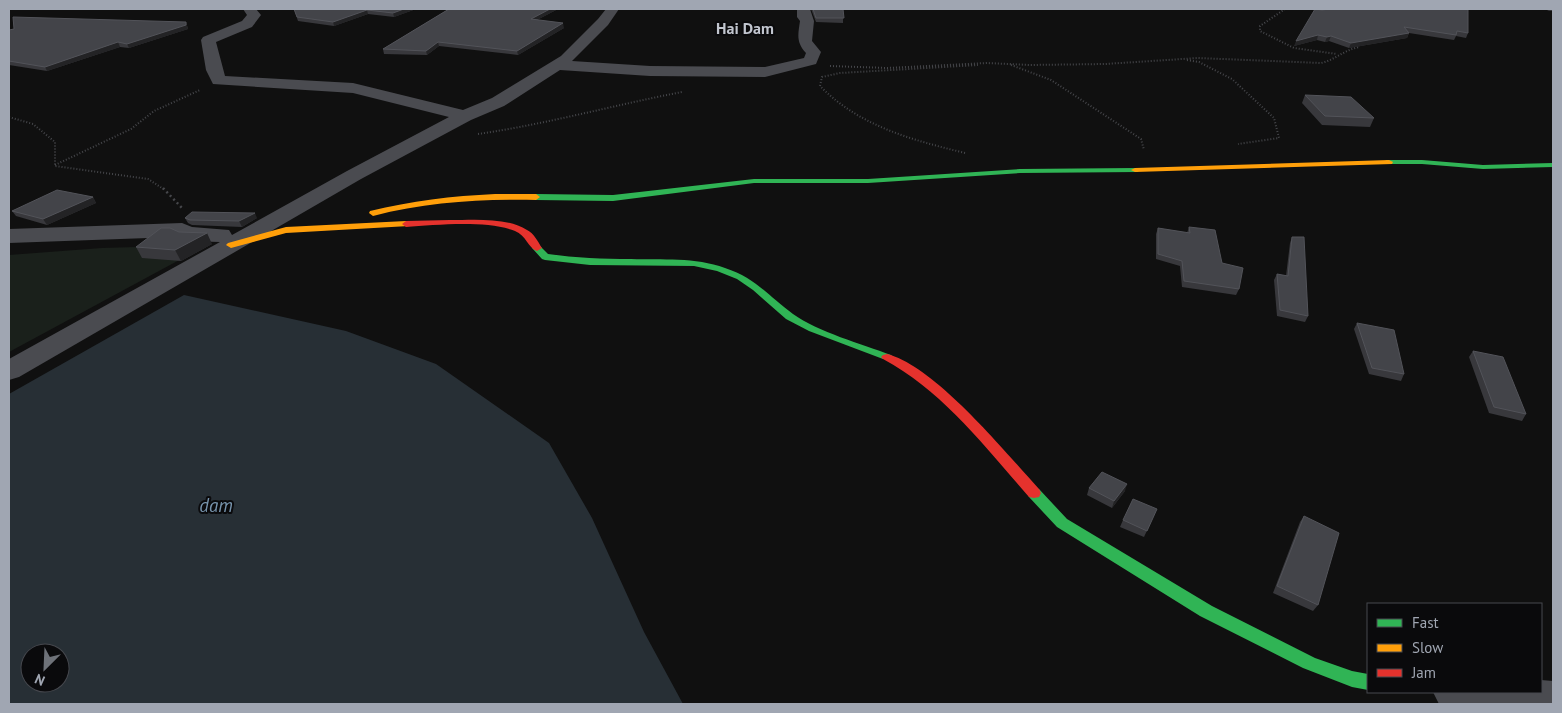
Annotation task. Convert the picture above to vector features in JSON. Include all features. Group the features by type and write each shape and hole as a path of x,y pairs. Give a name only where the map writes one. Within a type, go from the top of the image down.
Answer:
{"street":[{"path":"249,9 254,15 247,24 208,40 212,51 211,68 219,81 352,88 465,116"},
{"path":"9,371 354,175 465,116 498,102 566,59 603,22 612,9"},
{"path":"558,65 650,71 766,72 788,67 811,61 814,52 805,41 804,31 808,21 804,17 803,9"},
{"path":"328,227 401,205 502,196 613,198 754,181 868,181 1020,171 1125,170 1347,162 1422,162 1484,166 1553,165"},
{"path":"9,236 182,230 185,234 238,241 286,230 446,222 507,226 525,232 544,257 590,262 694,263 720,269 740,277 757,288 790,317 813,329 891,359 924,379 964,417 1062,523 1206,611 1309,664 1352,679 1367,682"},
{"path":"1466,693 1553,700"}],"path":[{"path":"1284,9 1260,26 1260,30 1294,48 1338,54"},
{"path":"788,67 907,68 1006,63 1030,65 1105,64 1219,58 1316,63 1330,61 1338,54 1359,47 1360,43 1366,41"},
{"path":"1177,59 1199,62 1232,79 1274,118 1279,138 1238,144"},
{"path":"968,154 928,144 852,114 830,98 820,86 822,77 840,73 1006,63 1051,80 1141,139 1144,151"},
{"path":"55,166 131,129 154,111 219,81"},
{"path":"473,136 525,127 623,103 690,90"},
{"path":"9,117 33,124 55,142 55,166"},
{"path":"55,166 148,179 167,191 182,209 182,230"}],"shaded area":[{"path":"207,245 9,352 9,255 102,248"}],"water":[{"name":"dam","path":"184,295 346,331 436,364 549,443 592,518 644,632 683,704 9,704 9,394"}],"building":[{"path":"294,9 404,9 393,13 367,10 333,22 297,17"},
{"path":"449,9 550,9 531,19 563,23 517,51 438,42 426,51 383,49"},
{"path":"813,9 843,9 844,18 816,18"},
{"path":"1315,9 1468,9 1468,33 1457,31 1456,35 1404,27 1409,33 1351,43 1331,36 1318,35 1296,41"},
{"path":"13,17 186,22 186,25 127,44 118,42 45,67 9,61 9,30 14,29"},
{"path":"1305,95 1351,97 1374,118 1325,116"},
{"path":"57,190 93,197 43,219 12,211"},
{"path":"192,212 255,213 239,221 190,220 185,218"},
{"path":"1189,227 1215,230 1222,263 1243,268 1239,289 1184,281 1182,261 1158,254 1158,228 1190,233"},
{"path":"161,228 170,228 179,232 207,233 175,250 136,247"},
{"path":"1292,237 1304,237 1308,316 1280,310 1277,274 1288,276"},
{"path":"1357,323 1394,330 1404,374 1372,368"},
{"path":"1473,351 1503,357 1526,414 1494,407"},
{"path":"1102,472 1127,484 1114,501 1089,488"},
{"path":"1133,499 1157,509 1147,531 1123,520"},
{"path":"1304,516 1339,533 1318,605 1277,586"}],"traffic: fast":[{"path":"1389,162 1422,162 1483,167 1553,165"},
{"path":"536,197 613,198 754,181 868,181 1020,171 1135,170"},
{"path":"537,248 545,257 590,262 694,263 720,269 740,277 757,288 790,317 813,329 887,357"},
{"path":"1034,493 1062,523 1206,611 1309,663 1352,679 1367,682"}],"traffic: slow":[{"path":"1135,170 1389,162"},
{"path":"373,213 433,201 495,197 536,197"},
{"path":"231,245 286,230 406,224"}],"traffic: jam":[{"path":"406,224 486,223 502,225 525,232 537,248"},
{"path":"887,357 906,367 946,398 1034,493"}],"district":[{"name":"Hai Dam","path":"745,28"}]}
